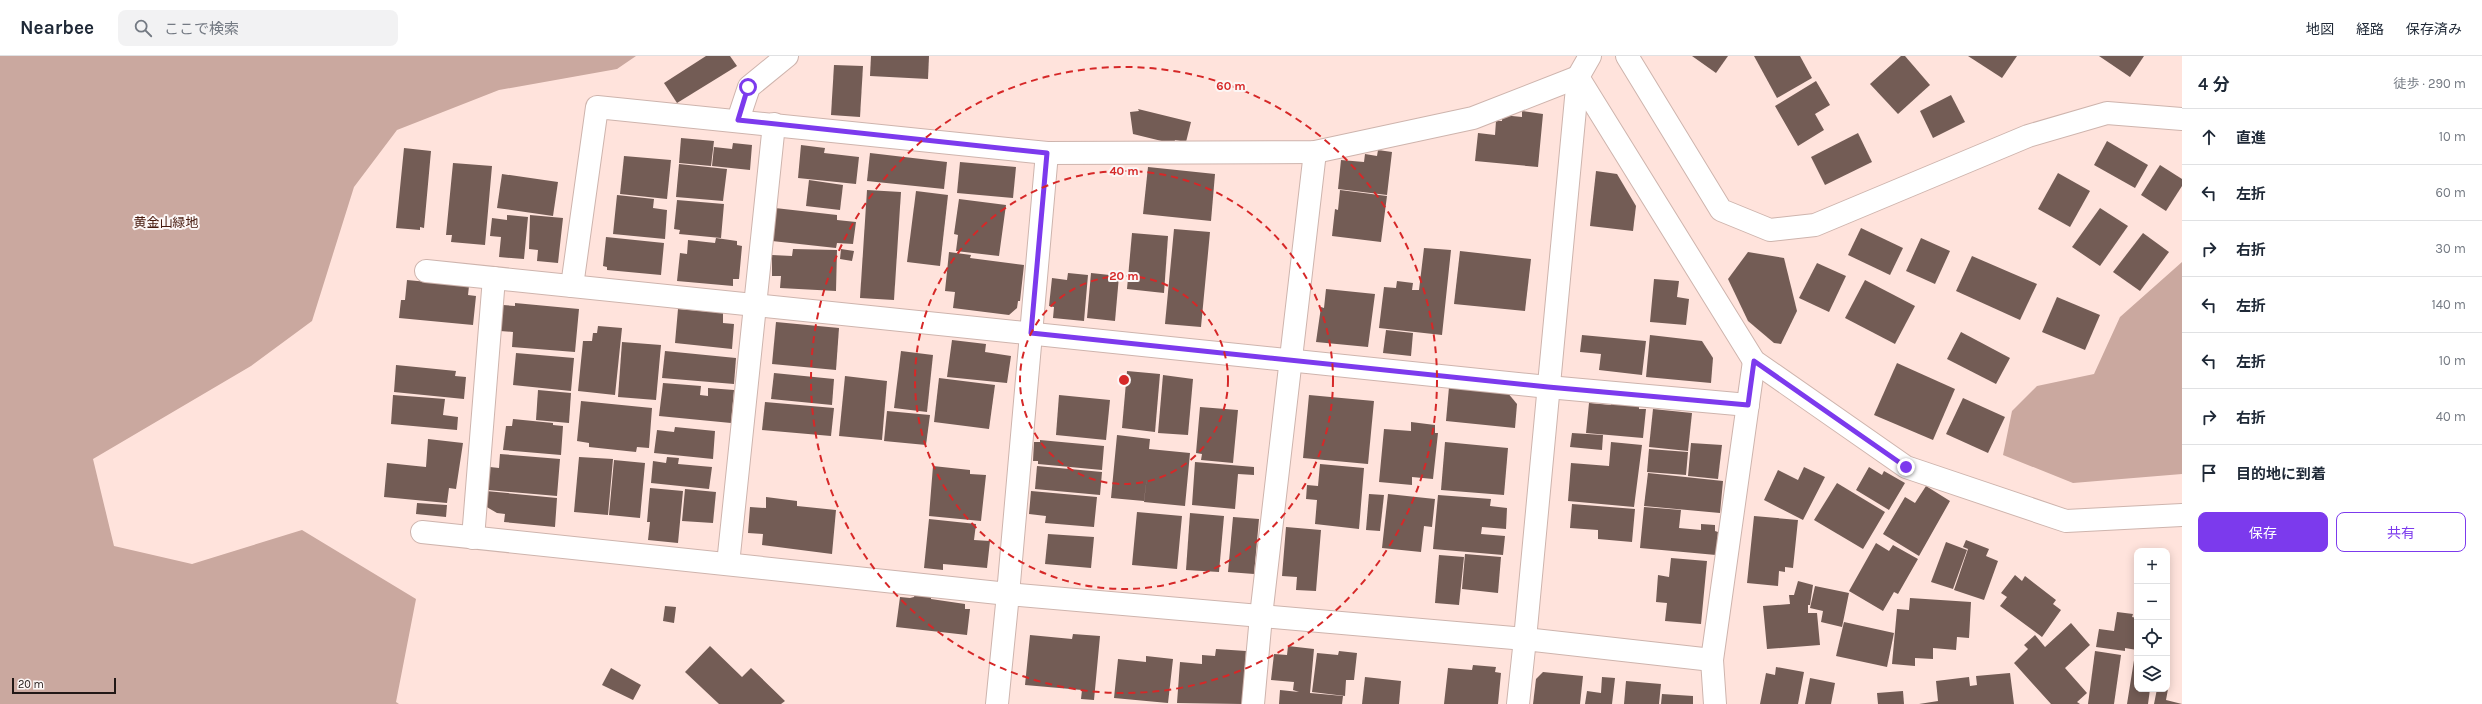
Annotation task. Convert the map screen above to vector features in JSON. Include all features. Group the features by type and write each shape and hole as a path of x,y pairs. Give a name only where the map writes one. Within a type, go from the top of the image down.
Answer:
{"street":[{"path":"738,120 748,87 786,56"},
{"path":"1518,704 1578,77 1590,56"},
{"path":"1627,56 1721,210 1770,230 1815,225 2028,136 2106,113 2182,119"},
{"path":"572,286 597,106 1047,153 1315,152 1472,118 1578,77"},
{"path":"1578,77 1754,361 1906,467 2066,521 2182,515"},
{"path":"728,564 774,124"},
{"path":"1253,704 1261,616 1315,152"},
{"path":"998,704 1047,153"},
{"path":"426,271 1548,387 1748,405"},
{"path":"473,538 494,278"},
{"path":"1715,704 1712,660 1754,361"},
{"path":"422,532 1008,594 1525,639 1712,660"}],"green space":[{"name":"黄金山緑地","path":"0,56 636,56 617,69 499,90 397,130 354,187 312,321 251,366 93,459 114,546 192,564 302,530 416,599 396,702 399,704 0,704"},
{"path":"2182,262 2182,474 2073,483 2003,455 2012,411 2037,386 2094,374 2120,317"}],"building":[{"path":"706,56 730,56 737,66 677,103 664,83"},
{"path":"871,56 929,56 928,79 870,76"},
{"path":"1692,56 1728,56 1716,73"},
{"path":"1754,56 1800,56 1812,78 1777,98"},
{"path":"1901,56 1905,56 1930,85 1898,114 1870,84"},
{"path":"1968,56 2017,56 2002,78"},
{"path":"2099,56 2144,56 2130,77"},
{"path":"834,65 863,66 860,117 831,115"},
{"path":"1816,81 1830,105 1815,114 1824,130 1798,146 1775,106"},
{"path":"1951,95 1965,122 1933,138 1920,111"},
{"path":"1138,109 1191,122 1186,142 1175,140 1174,144 1133,134 1130,112 1139,111"},
{"path":"1522,111 1543,114 1538,167 1475,161 1478,133 1495,135 1496,121 1502,121 1502,115 1522,117"},
{"path":"1858,133 1872,162 1825,185 1811,157"},
{"path":"681,138 714,141 711,166 679,163"},
{"path":"2107,141 2148,165 2135,188 2094,165"},
{"path":"733,143 752,145 750,170 712,166 714,147 732,149"},
{"path":"801,145 825,148 824,153 859,157 856,184 798,178"},
{"path":"404,148 431,151 424,228 420,227 420,230 396,228"},
{"path":"1378,150 1392,152 1387,195 1338,189 1341,160 1364,162 1365,154 1377,156"},
{"path":"870,153 947,162 944,189 867,181"},
{"path":"624,156 671,160 667,199 620,194"},
{"path":"960,162 1016,167 1013,198 957,193"},
{"path":"453,163 492,166 485,245 451,242 452,235 446,235"},
{"path":"679,164 727,169 723,201 676,197"},
{"path":"2160,165 2182,179 2182,186 2166,211 2141,195"},
{"path":"1148,167 1215,174 1211,221 1143,214"},
{"path":"1596,171 1617,174 1636,206 1633,231 1590,226"},
{"path":"2058,173 2090,191 2070,227 2038,209"},
{"path":"502,174 558,182 553,216 497,208"},
{"path":"809,180 843,185 840,210 806,206"},
{"path":"867,190 901,192 894,300 860,298"},
{"path":"1340,190 1387,196 1381,242 1332,236 1335,209 1338,210"},
{"path":"916,191 948,195 940,266 907,262"},
{"path":"617,195 654,199 653,208 667,210 665,239 613,234"},
{"path":"959,199 1006,205 999,256 956,251 958,235 954,234"},
{"path":"677,200 724,204 721,238 679,234 680,230 674,229"},
{"path":"775,208 837,215 837,220 856,222 853,244 837,243 836,248 772,241"},
{"path":"2100,208 2128,226 2100,266 2072,247"},
{"path":"507,215 528,217 524,259 499,257 501,237 490,236 492,218 507,220"},
{"path":"530,215 563,218 558,263 537,261 538,250 529,249"},
{"path":"1861,228 1903,248 1890,275 1848,255"},
{"path":"1174,229 1210,232 1201,327 1165,324"},
{"path":"1132,233 1168,236 1164,293 1127,289"},
{"path":"2143,233 2169,252 2140,291 2113,272"},
{"path":"606,237 664,243 661,275 607,270 607,267 603,266"},
{"path":"716,238 737,241 737,245 742,246 739,279 733,279 733,286 677,281 680,253 687,254 688,240 715,243"},
{"path":"1921,238 1950,251 1935,284 1906,271"},
{"path":"1424,248 1451,250 1442,335 1379,328 1384,287 1396,288 1397,281 1413,283 1412,290 1419,290"},
{"path":"793,249 837,250 836,291 780,288 781,276 772,276 772,255 792,256"},
{"path":"841,249 854,251 852,261 840,259"},
{"path":"1460,251 1531,259 1525,311 1454,304"},
{"path":"949,252 971,255 970,258 1024,265 1020,301 1018,301 1017,308 1009,315 953,308 955,292 945,291"},
{"path":"1748,252 1784,258 1797,311 1781,344 1774,343 1748,321 1728,279"},
{"path":"1972,256 2037,284 2020,320 1956,291"},
{"path":"1817,263 1846,276 1829,312 1799,298"},
{"path":"1068,273 1088,275 1084,321 1053,318 1054,307 1049,306 1052,278 1067,280"},
{"path":"1091,273 1119,276 1115,321 1087,318"},
{"path":"1654,279 1679,281 1677,297 1689,299 1686,325 1650,322"},
{"path":"407,280 469,286 468,295 476,296 473,325 399,318 401,300 405,300"},
{"path":"1865,280 1915,306 1895,344 1845,318"},
{"path":"1326,289 1375,294 1368,347 1316,342 1321,307 1324,308"},
{"path":"2057,297 2100,315 2085,350 2042,332"},
{"path":"515,303 579,309 575,352 512,347 513,332 500,331 503,305 515,306"},
{"path":"678,309 723,313 723,323 734,324 732,349 675,343"},
{"path":"776,322 839,328 836,370 772,364"},
{"path":"598,326 622,328 615,395 578,391 583,341 592,341 593,333 597,333"},
{"path":"1386,330 1413,333 1411,356 1383,353"},
{"path":"1961,332 2010,358 1996,384 1947,359"},
{"path":"1582,335 1646,341 1642,375 1599,370 1601,354 1580,352"},
{"path":"1650,335 1702,341 1713,358 1711,383 1646,377"},
{"path":"952,340 986,344 985,352 1011,356 1007,383 947,377"},
{"path":"622,342 661,345 656,400 618,397"},
{"path":"665,351 736,358 734,384 662,378"},
{"path":"901,351 933,355 927,412 894,408"},
{"path":"516,353 574,358 571,391 513,385"},
{"path":"1897,363 1955,389 1933,440 1874,415"},
{"path":"396,365 456,371 455,376 466,377 464,399 394,392"},
{"path":"1127,371 1160,374 1155,432 1122,428"},
{"path":"774,373 834,379 832,405 771,399"},
{"path":"1163,375 1193,379 1188,435 1158,433"},
{"path":"845,376 887,381 882,440 839,436"},
{"path":"939,378 995,385 989,429 934,422"},
{"path":"663,383 701,386 700,395 708,396 708,388 734,390 731,423 659,416"},
{"path":"1449,387 1507,392 1517,404 1515,428 1446,421"},
{"path":"538,390 571,393 569,423 536,420"},
{"path":"393,395 445,399 443,415 458,417 457,430 391,424"},
{"path":"1059,395 1110,400 1106,440 1056,435"},
{"path":"1309,395 1374,401 1368,464 1303,458"},
{"path":"1963,398 2005,417 1988,453 1946,434"},
{"path":"581,401 652,408 649,448 637,447 636,452 589,447 589,443 577,441"},
{"path":"1611,401 1639,404 1639,409 1646,409 1643,438 1586,433 1589,403 1611,405"},
{"path":"765,402 834,408 831,436 762,430"},
{"path":"1200,407 1238,410 1233,463 1201,460 1202,454 1196,453"},
{"path":"1653,409 1692,413 1688,451 1649,447"},
{"path":"887,411 930,415 926,445 884,441"},
{"path":"513,419 553,423 553,425 563,426 561,455 503,450 506,426 512,426"},
{"path":"1411,422 1435,425 1435,433 1438,433 1433,479 1412,477 1412,485 1379,482 1384,429 1411,431"},
{"path":"675,427 715,431 713,459 654,453 657,430 674,432"},
{"path":"1572,433 1603,435 1602,450 1570,447"},
{"path":"1117,435 1150,439 1149,449 1190,453 1185,506 1144,502 1147,476 1144,501 1111,498"},
{"path":"428,439 463,443 456,489 449,488 447,503 384,497 387,463 426,467"},
{"path":"1040,440 1104,446 1102,470 1038,464 1038,461 1033,461 1034,442 1040,442"},
{"path":"1445,442 1508,448 1504,495 1441,490"},
{"path":"1611,442 1642,445 1634,507 1568,501 1571,463 1609,466"},
{"path":"1691,443 1722,445 1718,479 1688,476"},
{"path":"1649,449 1688,452 1686,475 1647,472"},
{"path":"500,454 560,459 557,496 488,490 490,467 499,468"},
{"path":"579,457 613,459 608,515 574,512"},
{"path":"667,457 679,458 678,464 712,467 709,489 651,483 653,461 666,463"},
{"path":"614,460 645,463 640,518 609,515"},
{"path":"1195,462 1254,467 1254,475 1238,474 1235,509 1192,505"},
{"path":"1320,464 1364,468 1359,529 1315,524 1317,500 1306,499 1307,485 1318,486"},
{"path":"933,466 970,470 970,474 986,475 981,521 929,516"},
{"path":"1037,466 1102,472 1100,495 1035,489"},
{"path":"1804,467 1825,477 1803,520 1764,500 1778,470 1798,480"},
{"path":"1869,467 1882,475 1884,471 1905,483 1889,510 1856,490"},
{"path":"1648,473 1723,481 1720,513 1644,506"},
{"path":"1837,483 1885,512 1863,549 1814,520"},
{"path":"1926,486 1950,501 1919,556 1883,534 1905,497 1915,503"},
{"path":"650,488 683,491 678,543 648,540 650,522 647,522"},
{"path":"685,489 716,492 713,523 682,521"},
{"path":"486,491 557,498 555,527 504,522 505,514 497,513 485,506"},
{"path":"1031,491 1097,497 1094,527 1045,523 1046,516 1029,514"},
{"path":"1369,494 1384,495 1380,531 1366,530"},
{"path":"1388,494 1435,499 1432,527 1424,526 1421,552 1382,548"},
{"path":"1438,495 1491,499 1490,506 1507,508 1506,529 1482,527 1481,534 1505,536 1503,555 1433,549"},
{"path":"766,497 797,501 797,506 836,510 832,554 762,545 763,534 748,533 750,507 766,508"},
{"path":"417,503 447,505 446,517 416,514"},
{"path":"1572,504 1635,509 1632,542 1598,539 1598,530 1570,528"},
{"path":"1644,507 1681,510 1679,528 1701,530 1701,524 1715,525 1715,531 1718,532 1716,555 1640,548"},
{"path":"1137,512 1182,516 1177,569 1132,565"},
{"path":"1190,513 1224,516 1219,572 1186,570"},
{"path":"1754,516 1798,520 1793,568 1785,567 1785,572 1779,571 1778,586 1747,583"},
{"path":"1233,517 1259,519 1254,574 1228,572"},
{"path":"929,519 976,524 974,540 990,541 987,568 943,564 943,570 924,568"},
{"path":"1286,527 1321,530 1316,591 1296,590 1297,577 1282,576"},
{"path":"1048,534 1094,537 1091,568 1045,564"},
{"path":"1966,540 1989,549 1986,556 1998,561 1984,600 1954,590 1968,549 1963,547"},
{"path":"1946,542 1967,550 1953,589 1931,582"},
{"path":"1876,543 1889,551 1893,545 1918,559 1898,594 1894,592 1883,611 1849,591"},
{"path":"1465,554 1501,557 1498,593 1462,589"},
{"path":"1439,555 1464,557 1459,605 1435,603"},
{"path":"1671,558 1707,561 1701,624 1665,621 1667,603 1656,602 1658,575 1669,577"},
{"path":"2015,575 2022,581 2025,576 2056,600 2053,604 2061,610 2042,637 2000,606 2007,597 2001,593"},
{"path":"1798,581 1813,585 1810,605 1808,605 1808,613 1817,613 1820,645 1767,649 1763,606 1790,604 1789,595 1794,595"},
{"path":"1815,586 1849,593 1842,627 1821,622 1823,611 1810,608"},
{"path":"915,594 931,596 931,599 965,604 965,609 970,609 967,635 896,627 900,597 910,598 914,597"},
{"path":"1910,598 1971,602 1969,638 1957,637 1956,650 1933,648 1933,659 1915,658 1915,666 1892,664 1897,609 1909,610"},
{"path":"665,606 676,607 674,623 663,621"},
{"path":"2117,612 2133,614 2134,650 2125,648 2125,651 2096,647 2099,629 2114,631"},
{"path":"1844,622 1894,633 1887,667 1836,656"},
{"path":"2071,623 2090,645 2065,668 2087,693 2077,702 2080,704 2051,704 2014,663 2028,649 2024,645 2035,635 2045,647"},
{"path":"1073,634 1100,636 1094,700 1081,699 1082,690 1025,685 1030,635 1072,639"},
{"path":"710,646 742,677 751,668 785,701 781,704 719,704 685,672"},
{"path":"1288,646 1314,649 1310,693 1343,696 1342,704 1279,704 1280,690 1299,692 1293,690 1294,682 1271,680 1274,654 1287,655"},
{"path":"1216,649 1246,651 1242,704 1177,703 1180,662 1202,664 1202,655 1215,656"},
{"path":"1339,651 1357,653 1354,680 1346,680 1345,696 1312,692 1317,653 1338,655"},
{"path":"2095,651 2121,655 2114,704 2088,704"},
{"path":"1146,656 1173,659 1168,703 1114,698 1118,659 1146,662"},
{"path":"2134,660 2134,692 2150,692 2148,704 2127,704"},
{"path":"1473,665 1496,667 1495,672 1501,673 1498,704 1444,704 1448,668 1472,670"},
{"path":"1776,667 1804,672 1798,704 1760,704 1766,673 1775,675"},
{"path":"611,668 641,685 633,700 602,685"},
{"path":"1543,672 1583,676 1580,704 1533,704 1536,679"},
{"path":"2010,673 2014,704 1919,704 1938,701 1936,681 1969,677 1970,686 1977,685 1976,676"},
{"path":"1365,677 1401,681 1399,704 1362,704"},
{"path":"1602,677 1615,678 1612,704 1585,704 1587,691 1601,693"},
{"path":"1810,678 1835,683 1831,704 1805,704"},
{"path":"1626,681 1661,684 1659,704 1624,704"},
{"path":"1903,691 1904,704 1878,704 1877,693"},
{"path":"2156,692 2167,692 2166,700 2182,704 2154,704"},
{"path":"1662,694 1693,696 1693,704 1661,704"}],"route":[{"path":"748,87 738,120 1047,153 1031,333 1548,387 1748,405 1754,361 1906,467"}]}
